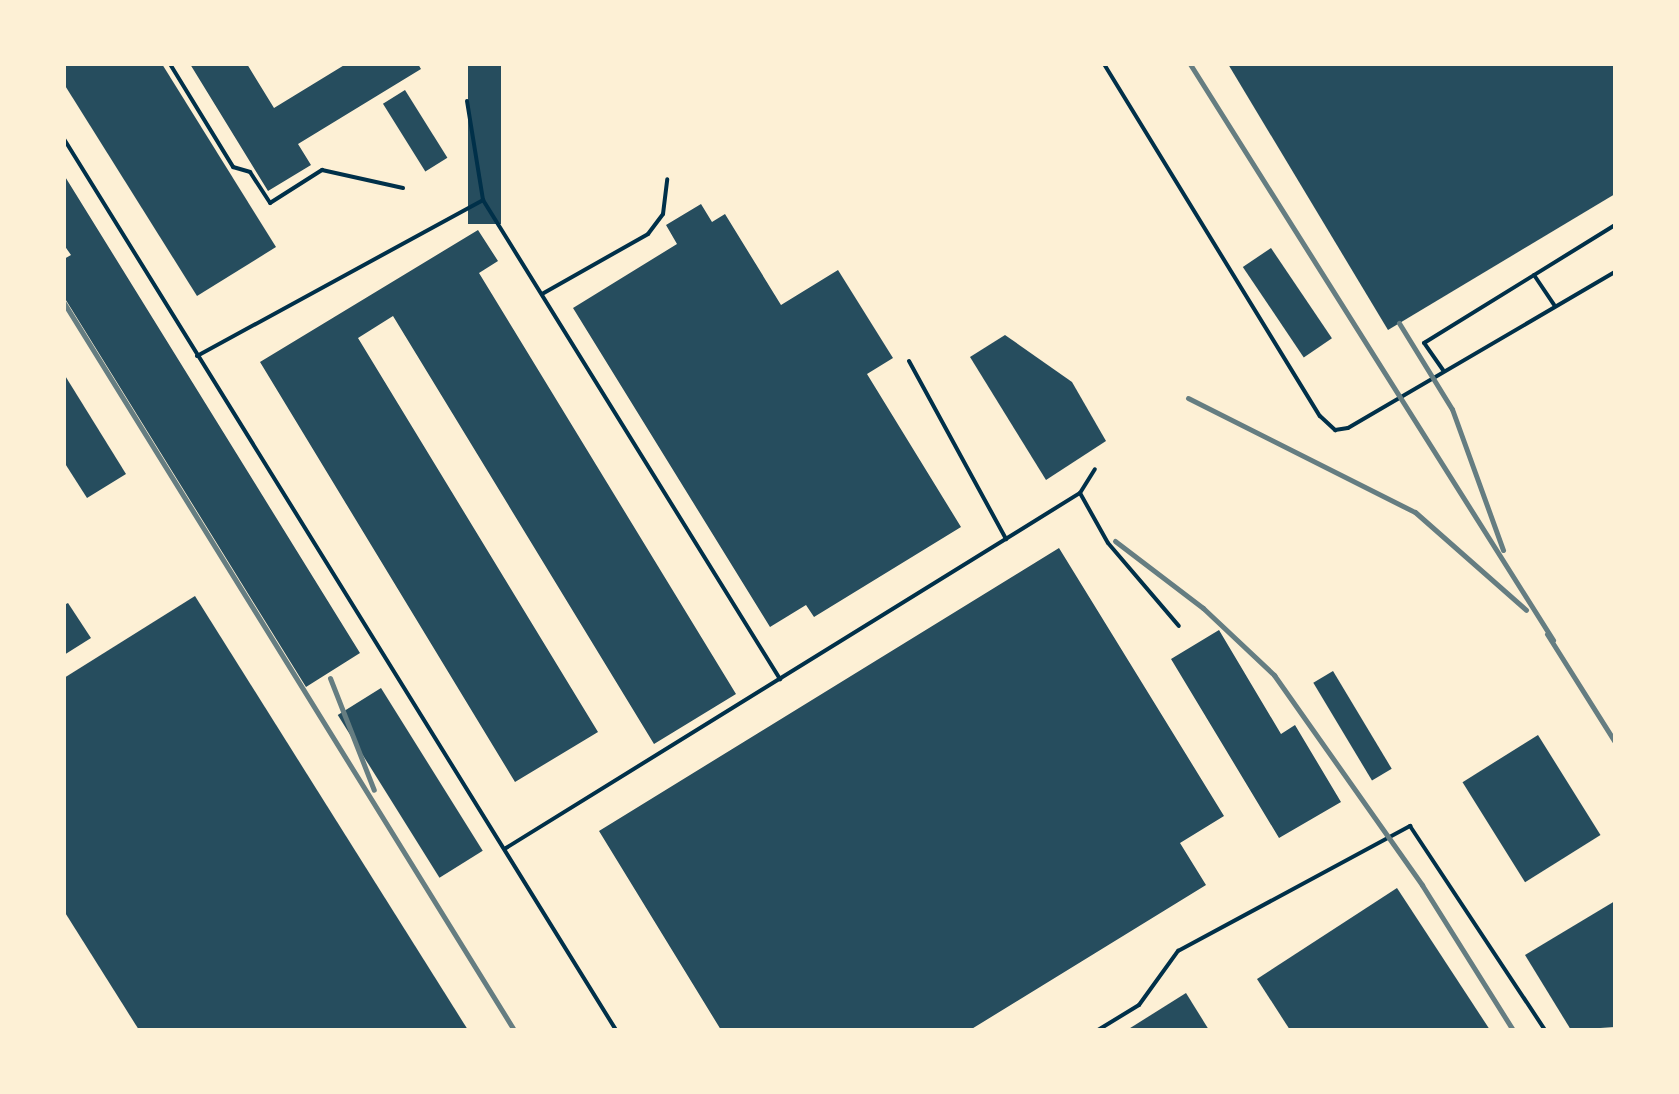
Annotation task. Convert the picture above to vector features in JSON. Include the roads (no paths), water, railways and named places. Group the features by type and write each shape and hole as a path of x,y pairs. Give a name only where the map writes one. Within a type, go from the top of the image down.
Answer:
{"lane":[{"path":"170,64 233,167 250,172 270,203 322,170 403,188"},
{"path":"1104,64 1320,416 1335,430 1348,428 1615,272"},
{"path":"467,101 483,200 780,679"},
{"path":"64,139 616,1030"},
{"path":"542,294 648,234 663,214 667,179"},
{"path":"197,356 483,200"},
{"path":"1444,370 1424,343 1615,225"},
{"path":"1534,275 1554,305"},
{"path":"909,361 1006,539"},
{"path":"506,848 1080,493 1095,469"},
{"path":"1080,493 1108,543 1179,626"},
{"path":"1098,1030 1139,1005 1178,951 1410,826 1545,1030"}],"railway":[{"path":"1190,64 1553,640"},
{"path":"64,303 514,1030"},
{"path":"1399,323 1452,409 1503,550"},
{"path":"1188,398 1415,512 1526,610"},
{"path":"1115,541 1203,608 1274,675 1422,885 1513,1030"},
{"path":"1547,634 1615,742"},
{"path":"330,678 374,790"}]}
